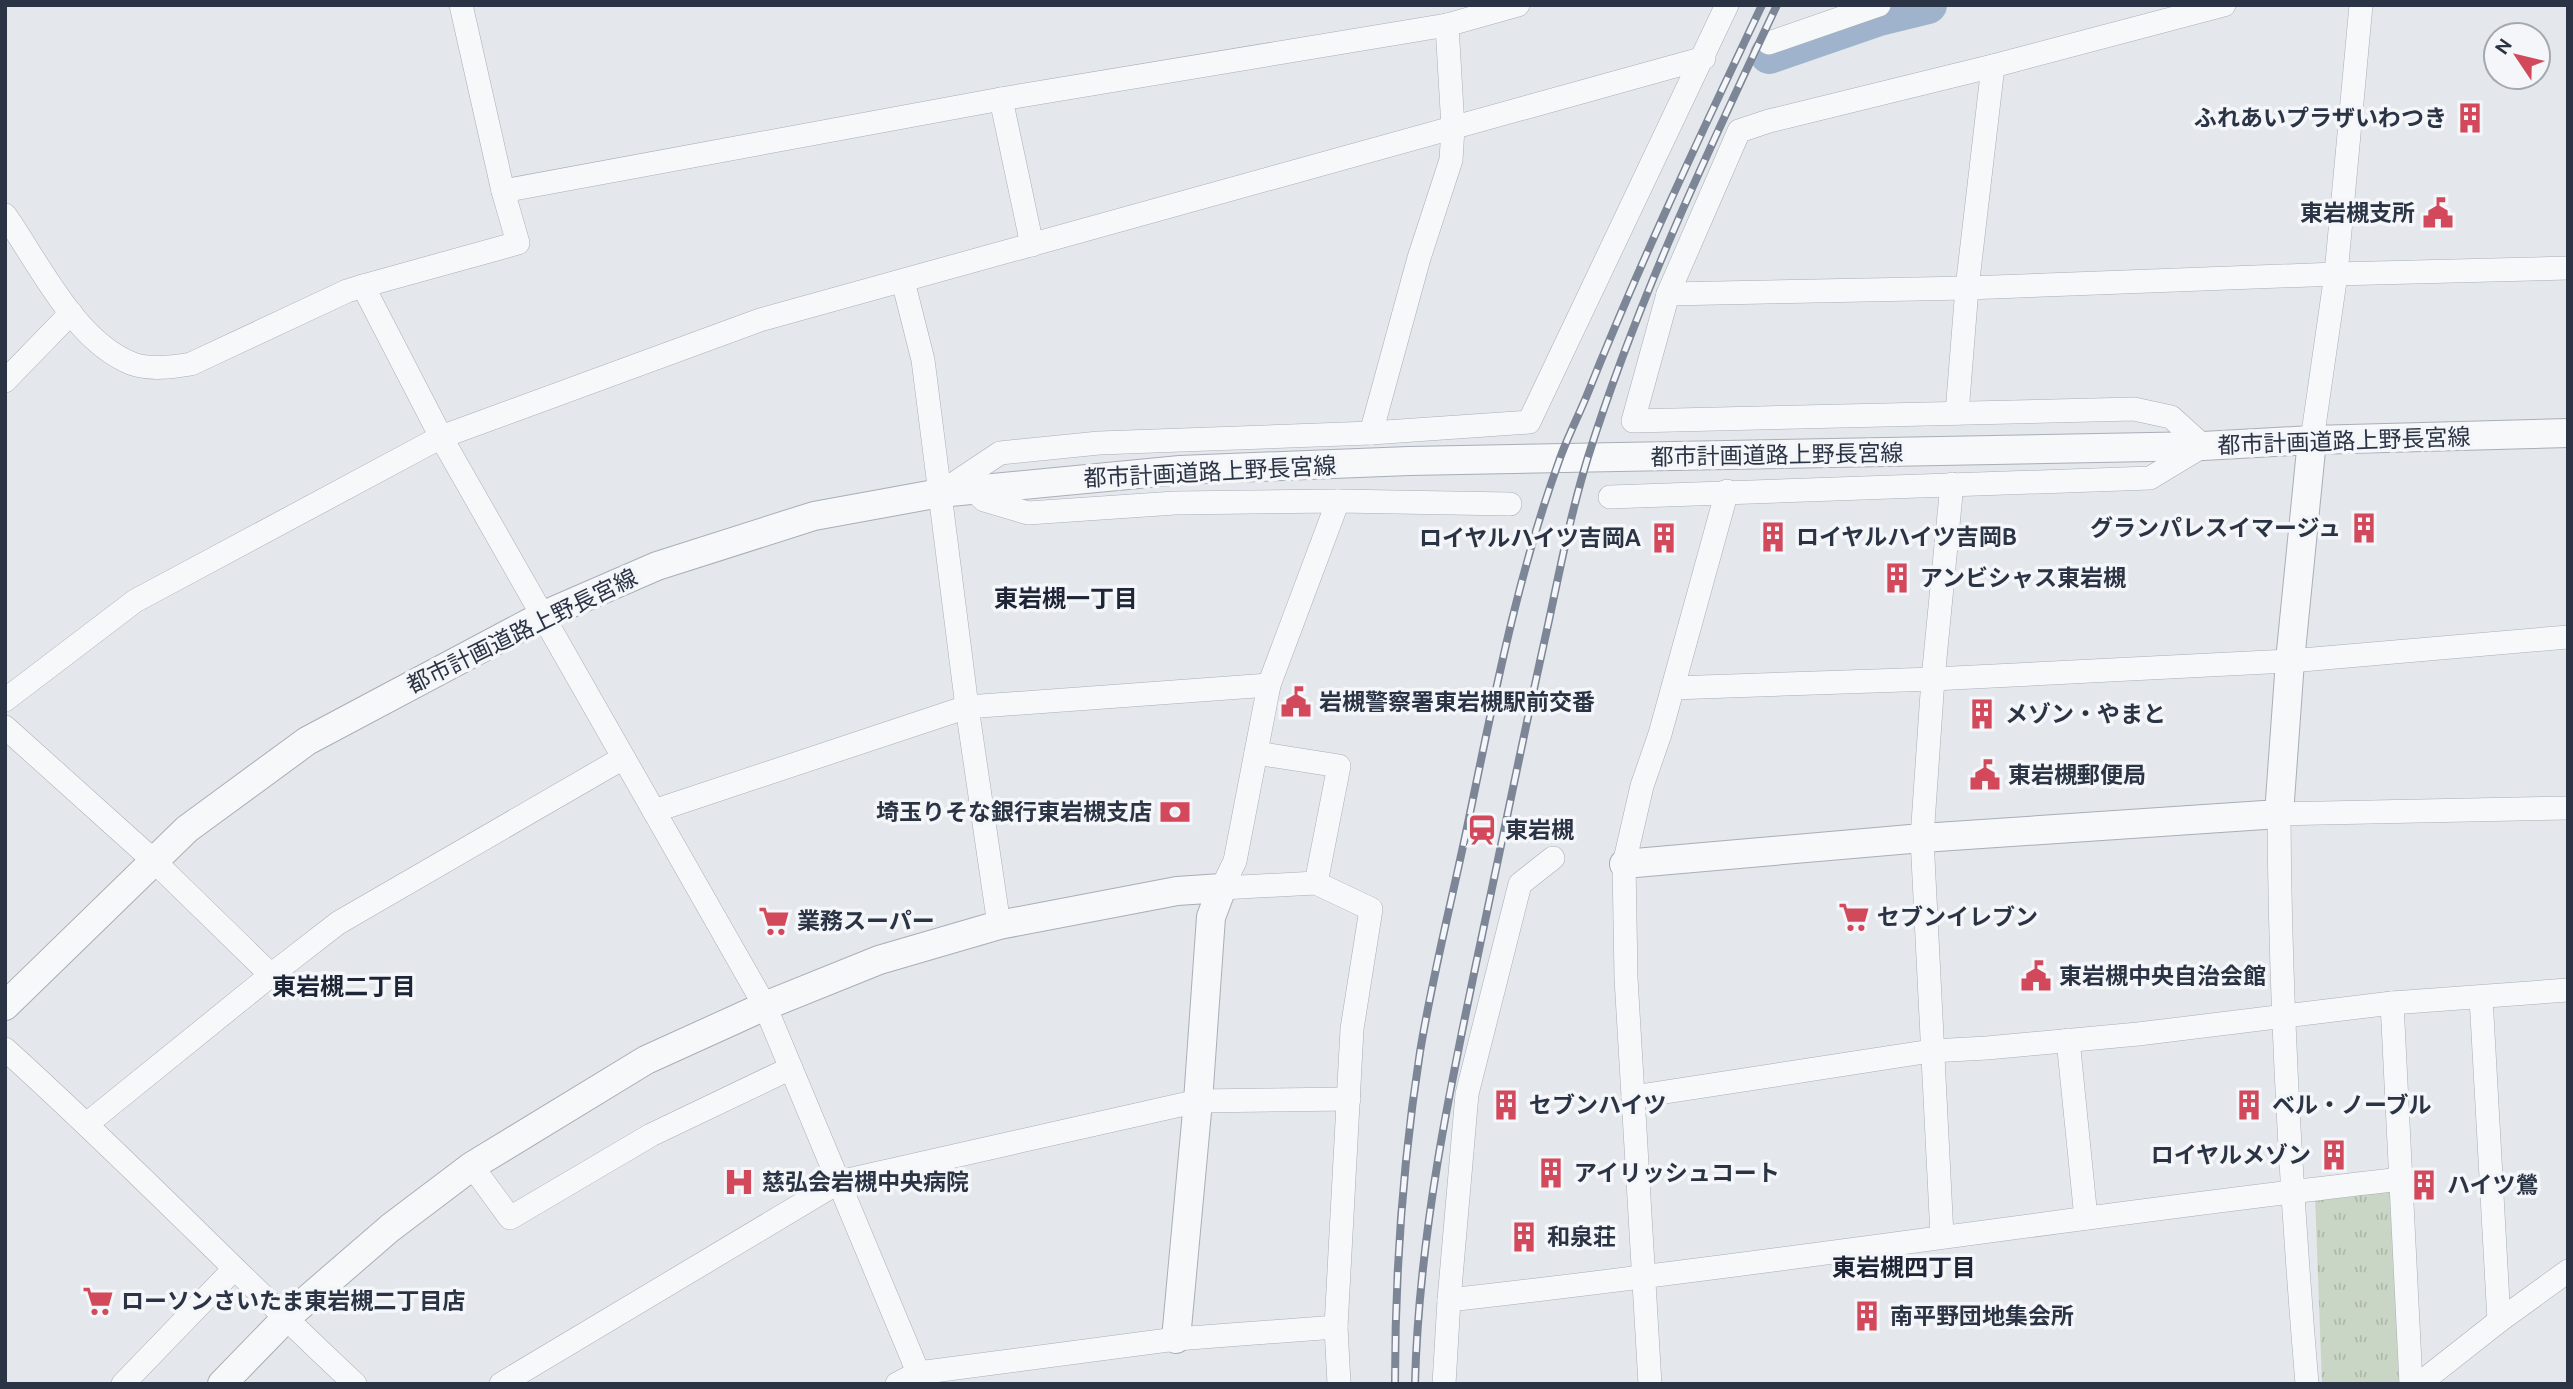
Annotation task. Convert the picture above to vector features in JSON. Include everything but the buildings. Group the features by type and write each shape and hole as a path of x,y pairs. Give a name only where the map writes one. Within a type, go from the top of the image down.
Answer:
{"street":[{"path":"5,215 71,313 90,335 110,352 134,365 168,368 191,364 347,291 518,243 503,191 461,5"},
{"path":"503,191 1001,99 1447,25 1518,5"},
{"path":"940,493 1000,453 1099,443 1371,433 1529,422 1727,5"},
{"path":"1769,43 1879,5"},
{"path":"1610,497 2150,478 2203,446 2171,417 2134,409 1633,421 1668,294 1738,131 1993,66 2172,12 2224,5"},
{"path":"2307,1384 2291,1192 2279,924 2279,814 2290,660 2312,440 2336,274 2361,5"},
{"path":"1371,433 1419,258 1451,160 1453,128 1447,25"},
{"path":"5,700 135,601 441,437 760,320 1704,58"},
{"path":"1957,413 1967,288 1993,66"},
{"path":"1001,99 1032,245"},
{"path":"1668,294 1967,288 2568,268"},
{"path":"903,281 923,360 967,707 999,925"},
{"path":"363,286 441,437 765,1006 921,1378"},
{"path":"5,381 71,313"},
{"name":"都市計画道路上野長宮線","path":"5,1006 187,829 307,741 544,615 657,566 801,520 940,493 1180,470 1409,461 2203,446 2312,440 2568,433"},
{"path":"1942,1236 1922,838 1933,680 1952,484"},
{"path":"973,489 984,500 1028,513 1175,503 1338,501 1510,504"},
{"path":"1650,1384 1626,978 1624,864 1642,786 1673,688 1727,491"},
{"path":"1176,1339 1198,1101 1211,917 1235,861 1269,685 1338,501"},
{"path":"1673,688 1933,680 2290,660 2568,637"},
{"path":"654,811 967,707 1269,685"},
{"path":"5,727 154,861 271,975"},
{"path":"1256,752 1339,766 1316,883"},
{"path":"88,1124 338,923 623,758"},
{"path":"1624,864 1922,838 2279,814 2568,808"},
{"path":"1444,1384 1467,1094 1520,884 1553,858"},
{"path":"222,1384 287,1317 390,1228 472,1166 646,1060 765,1006 879,960 999,925 1177,891 1316,883 1371,909 1352,1029 1336,1327 1339,1384"},
{"path":"1633,1097 1931,1051 2068,1040 2392,1003 2568,990"},
{"path":"2481,997 2499,1321"},
{"path":"2392,1003 2411,1384"},
{"path":"2068,1040 2086,1219"},
{"path":"5,1049 88,1124 234,1269 287,1317 342,1380"},
{"path":"472,1166 510,1218 651,1135 791,1068"},
{"path":"501,1384 839,1182 1198,1101 1349,1099"},
{"path":"1449,1300 1643,1279 1942,1236 2401,1179"},
{"path":"123,1384 234,1269"},
{"path":"2419,1384 2568,1271"},
{"path":"897,1384 921,1378 1176,1339 1336,1327"}],"green space":[{"path":"2386,1185 2392,1193 2399,1382 2322,1384 2315,1195"}],"waterway":[{"path":"1769,55 1879,17 1928,5"}],"railway":[{"path":"1395,1384 1401,1218 1420,1052 1519,593 1565,444 1650,247 1762,5"},
{"path":"1415,1384 1423,1264 1451,1084 1576,499 1607,399 1651,284 1699,172 1777,5"}],"place":[{"name":"ふれあいプラザいわつき","path":"2470,118"},
{"name":"東岩槻支所","path":"2438,213"},
{"name":"グランパレスイマージュ","path":"2364,528"},
{"name":"ロイヤルハイツ吉岡B","path":"1773,537"},
{"name":"ロイヤルハイツ吉岡A","path":"1664,538"},
{"name":"アンビシャス東岩槻","path":"1897,578"},
{"name":"岩槻警察署東岩槻駅前交番","path":"1296,702"},
{"name":"メゾン・やまと","path":"1982,714"},
{"name":"東岩槻郵便局","path":"1985,775"},
{"name":"埼玉りそな銀行東岩槻支店","path":"1175,812"},
{"name":"東岩槻","path":"1482,830"},
{"name":"セブンイレブン","path":"1854,917"},
{"name":"業務スーパー","path":"774,921"},
{"name":"東岩槻中央自治会館","path":"2036,976"},
{"name":"セブンハイツ","path":"1506,1105"},
{"name":"ベル・ノーブル","path":"2249,1105"},
{"name":"ロイヤルメゾン","path":"2334,1155"},
{"name":"アイリッシュコート","path":"1551,1173"},
{"name":"慈弘会岩槻中央病院","path":"739,1182"},
{"name":"ハイツ鶯","path":"2424,1185"},
{"name":"和泉荘","path":"1524,1237"},
{"name":"ローソンさいたま東岩槻二丁目店","path":"98,1301"},
{"name":"南平野団地集会所","path":"1867,1316"}],"district":[{"name":"東岩槻一丁目","path":"1066,599"},
{"name":"東岩槻二丁目","path":"344,987"},
{"name":"東岩槻四丁目","path":"1904,1268"}]}
